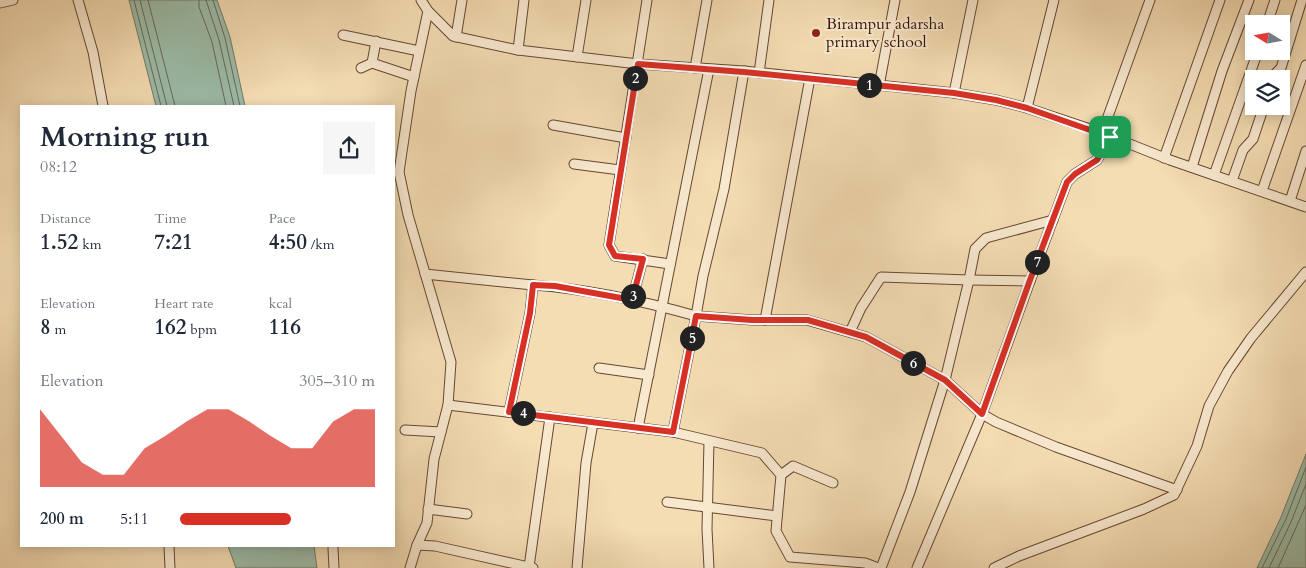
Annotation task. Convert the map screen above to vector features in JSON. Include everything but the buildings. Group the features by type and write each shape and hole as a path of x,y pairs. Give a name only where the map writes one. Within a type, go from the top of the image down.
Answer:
{"street":[{"path":"0,3 13,0"},
{"path":"78,0 93,52 103,105"},
{"path":"421,0 428,11 454,36 518,50 638,64 759,73 954,93 996,100 1027,108 1106,135 1164,158 1306,207"},
{"path":"456,37 462,0"},
{"path":"518,50 524,0"},
{"path":"578,57 586,0"},
{"path":"647,0 609,245 615,256 670,264"},
{"path":"696,68 707,0"},
{"path":"759,73 769,0"},
{"path":"880,86 895,0"},
{"path":"954,93 974,0"},
{"path":"1027,108 1054,0"},
{"path":"917,568 982,414 1067,182 1075,174 1097,160 1150,0"},
{"path":"1164,158 1220,0"},
{"path":"1192,168 1222,71 1249,0"},
{"path":"1270,15 1275,0"},
{"path":"1279,70 1302,0"},
{"path":"410,568 417,545 427,523 434,459 448,405 450,362 408,214 399,172 414,77 428,11"},
{"path":"343,34 419,51"},
{"path":"372,64 376,42"},
{"path":"1214,175 1255,60"},
{"path":"361,68 372,64 414,77"},
{"path":"1262,191 1306,65"},
{"path":"638,428 709,69"},
{"path":"673,432 703,276 724,189 744,72"},
{"path":"765,320 810,78"},
{"path":"1232,181 1243,150 1253,139 1261,115"},
{"path":"553,124 626,138"},
{"path":"1290,201 1306,151"},
{"path":"574,164 620,170"},
{"path":"448,405 673,432 762,453 781,475 776,531 790,557 865,563 879,568 910,492 945,380 975,249 986,238 1053,220"},
{"path":"632,300 643,259"},
{"path":"994,568 1019,556 1144,509 1174,495 1197,446 1209,406 1228,371 1251,338 1306,272"},
{"path":"425,274 555,286 662,306 696,316 765,320 808,320 850,332 866,337 945,380 982,414 996,422 1056,447 1177,490"},
{"path":"850,332 861,308 881,277 1030,280"},
{"path":"509,412 530,313 533,285"},
{"path":"599,368 649,375"},
{"path":"417,545 435,546 532,568 550,417"},
{"path":"577,568 586,463 593,423"},
{"path":"405,430 441,432"},
{"path":"709,568 710,440"},
{"path":"781,475 793,466 833,483"},
{"path":"667,502 777,516"},
{"path":"428,509 467,514"},
{"path":"169,547 170,568"},
{"path":"333,548 334,568"}],"water":[{"path":"129,0 217,0 230,37 245,105 156,105"},
{"path":"1306,454 1306,568 1257,568 1281,517"},
{"path":"228,547 314,547 317,568 236,568"}],"place":[{"name":"Birampur adarsha primary school","path":"816,33"}],"route":[{"path":"638,64 744,72 954,93 996,100 1027,108 1110,137 1097,160 1075,174 1067,182 982,414 945,380 866,337 808,320 752,320 696,316 673,432 509,412 530,313 533,285 555,286 632,300 643,259 615,256 609,245 638,64"}]}
